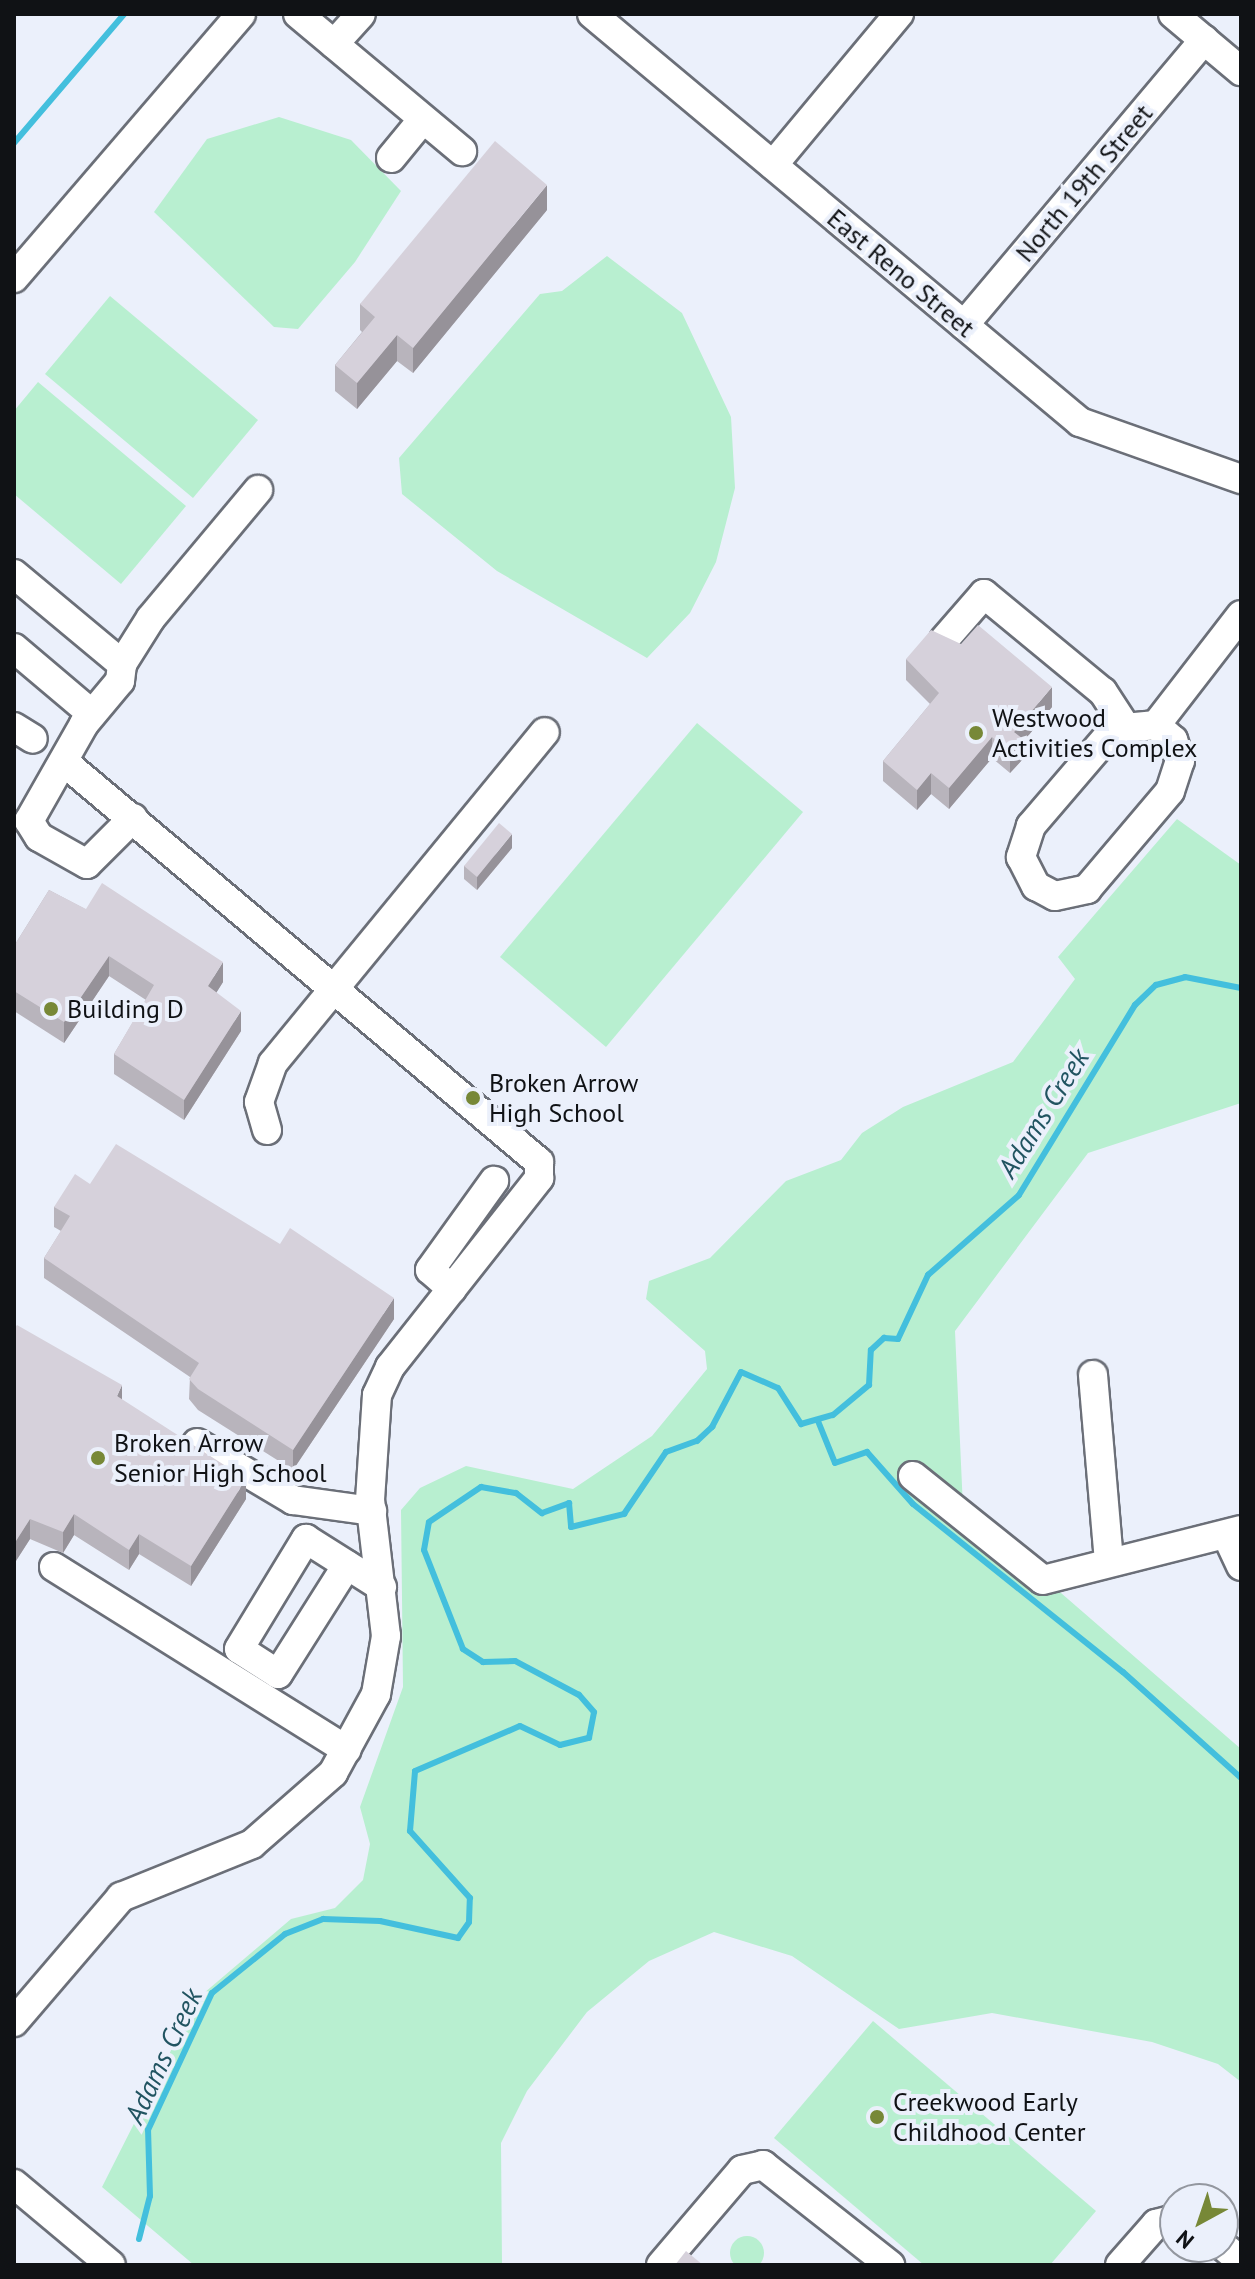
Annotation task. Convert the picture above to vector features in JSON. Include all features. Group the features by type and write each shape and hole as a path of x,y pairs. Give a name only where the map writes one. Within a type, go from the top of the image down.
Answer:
{"street":[{"path":"14,278 241,14"},
{"path":"298,14 462,151"},
{"path":"334,44 361,14"},
{"name":"East Reno Street","path":"592,14 1090,427 1203,460 1241,479"},
{"path":"773,165 899,14"},
{"path":"1173,14 1241,71"},
{"name":"North 19th Street","path":"964,325 1204,40"},
{"path":"391,158 423,119"},
{"path":"133,818 87,864 39,837 29,821 34,806 92,714 120,681 122,664 258,490"},
{"path":"14,574 122,664"},
{"path":"944,640 984,594 1103,692 1124,724"},
{"path":"1156,725 1182,685 1241,615"},
{"path":"14,648 92,714"},
{"path":"1124,724 1156,725 1178,750 1176,782 1087,889 1067,896 1045,892 1023,868 1025,835 1124,724"},
{"path":"267,1130 259,1102 263,1080 545,732"},
{"path":"14,2022 121,1897 252,1844 318,1791 347,1750 376,1694 386,1636 372,1511 377,1395 390,1367 531,1195 539,1162 64,762"},
{"path":"452,1289 430,1270 494,1181"},
{"path":"1093,1375 1109,1561"},
{"path":"197,1443 293,1500 372,1511"},
{"path":"913,1476 1043,1580 1109,1561 1234,1533 1241,1566"},
{"path":"347,1565 278,1674 239,1649 306,1539 382,1587"},
{"path":"54,1567 347,1750"},
{"path":"661,2265 742,2170 763,2165 890,2265"},
{"path":"14,2184 111,2265"},
{"path":"1120,2265 1159,2223"}],"green space":[{"path":"279,117 351,140 401,191 355,262 298,329 274,327 154,212 207,139"},
{"path":"607,256 682,313 731,417 735,488 716,562 690,613 647,658 497,571 402,494 399,458 540,294 562,291"},
{"path":"110,296 258,420 193,498 45,374"},
{"path":"38,382 186,506 121,584 14,494 14,411"},
{"path":"697,723 803,812 606,1047 500,957"},
{"path":"1177,819 1241,865 1241,1103 1088,1153 955,1331 963,1508 1241,1749 1241,2082 1218,2064 1152,2042 992,2013 899,2029 792,1956 714,1932 649,1961 587,2012 527,2091 501,2143 502,2265 194,2265 102,2187 197,1999 291,1919 335,1908 363,1880 370,1844 360,1807 403,1687 401,1510 420,1488 466,1466 573,1489 652,1436 707,1369 705,1351 646,1299 649,1281 710,1258 786,1181 841,1160 862,1133 903,1107 1013,1062 1075,979 1058,957"},
{"path":"873,2021 1096,2211 1050,2265 924,2265 774,2138"},
{"path":"747,2236 759,2241 764,2253 759,2265 747,2270 735,2265 730,2253 735,2241"}],"building":[{"path":"495,141 547,185 413,348 397,335 357,383 335,365 375,317 360,304"},
{"name":"Westwood Activities Complex","path":"978,625 1052,687 1014,732 1023,739 1010,753 992,737 949,788 931,773 917,790 883,761 939,693 906,659 931,630 961,644"},
{"path":"499,823 512,834 477,877 464,866"},
{"name":"Building D","path":"102,883 223,962 208,986 241,1011 184,1100 114,1054 154,985 109,956 64,1022 14,991 14,946 49,890 86,909"},
{"path":"116,1144 280,1244 290,1228 394,1298 293,1450 198,1389 189,1379 199,1363 44,1258 70,1216 54,1207 75,1174 90,1184"},
{"name":"Broken Arrow Senior High School","path":"17,1325 122,1385 117,1396 246,1479 191,1566 139,1534 129,1550 74,1514 63,1532 30,1519 14,1544 14,1329"},
{"path":"686,2251 703,2265 675,2265"}],"waterway":[{"path":"14,143 124,14"},
{"name":"Adams Creek","path":"139,2239 150,2196 148,2130 212,1993 285,1934 323,1919 380,1921 458,1938 469,1922 470,1898 410,1831 415,1771 520,1726 560,1745 589,1738 594,1712 579,1695 515,1661 483,1662 463,1649 424,1550 429,1522 481,1487 516,1493 542,1513 569,1503 571,1527 624,1514 666,1452 697,1441 712,1427 741,1372 778,1388 801,1424 833,1415 869,1385 871,1350 884,1338 898,1339 928,1275 1019,1195 1135,1005 1156,985 1185,977 1241,988"},
{"path":"818,1421 835,1463 867,1452 913,1504 1123,1672 1241,1778"}],"place":[{"name":"Westwood Activities Complex","path":"976,733"},
{"name":"Building D","path":"51,1009"},
{"name":"Broken Arrow High School","path":"473,1098"},
{"name":"Broken Arrow Senior High School","path":"98,1458"},
{"name":"Creekwood Early Childhood Center","path":"877,2117"}]}
